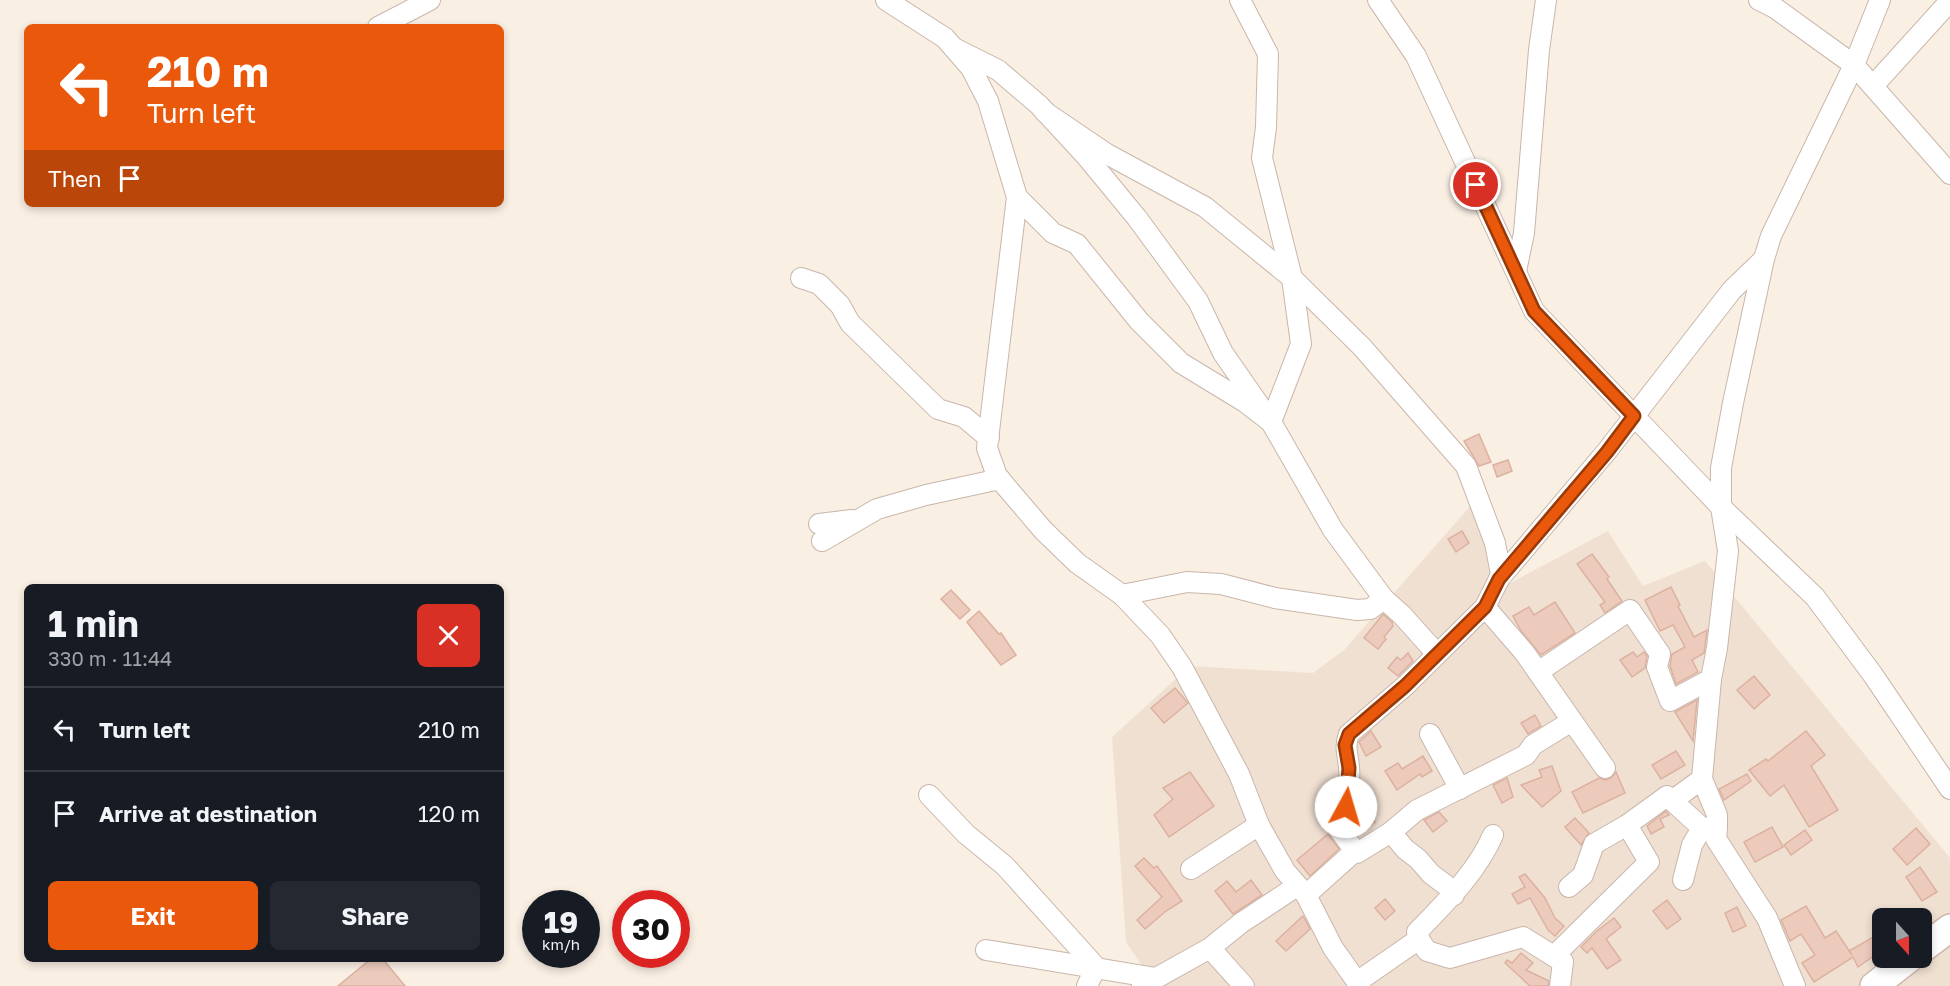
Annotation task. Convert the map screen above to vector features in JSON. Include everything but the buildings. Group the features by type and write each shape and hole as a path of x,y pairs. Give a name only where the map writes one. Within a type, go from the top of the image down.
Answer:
{"street":[{"path":"384,24 430,0"},
{"path":"886,0 945,38 971,68 988,101 1017,197 987,448 1000,479 1043,530 1077,563 1122,595 1160,635 1182,667 1239,774 1259,825 1285,871 1301,890 1333,948 1359,984 1419,939"},
{"path":"1240,0 1269,54 1266,127 1262,158 1292,278 1301,344 1271,422"},
{"path":"1378,0 1416,56 1534,311 1721,507 1815,597 1873,675 1950,789"},
{"path":"1516,271 1524,233 1539,50 1546,0"},
{"path":"1759,0 1775,8 1854,65 1950,174"},
{"path":"1683,880 1692,845 1710,828 1717,814 1702,779 1711,679 1717,648 1728,551 1721,507 1721,468 1764,259 1771,236 1854,65 1880,0"},
{"path":"1873,86 1950,1"},
{"path":"954,48 998,70 1046,112 1137,218 1198,302 1223,353 1271,422 1333,530 1384,599 1402,615 1437,654"},
{"path":"1046,112 1107,154 1205,207 1292,278 1362,347 1466,466 1495,543 1501,574 1485,607 1405,686 1349,734 1345,745 1349,768 1346,807 1338,828 1355,851"},
{"path":"1017,197 1053,232 1077,244 1139,321 1181,363 1245,402 1271,422"},
{"path":"1499,579 1607,452 1732,290 1764,259"},
{"path":"801,278 819,284 840,305 850,323 938,409 964,417 989,438"},
{"path":"820,532 860,519 878,509 926,495 1000,479"},
{"path":"1122,595 1187,582 1221,584 1275,598 1357,610 1370,609 1384,599"},
{"path":"1485,607 1524,652 1605,768"},
{"path":"1538,672 1630,610 1660,654 1657,667 1670,701 1711,679"},
{"path":"986,950 1096,967 1149,982 1210,948 1241,923 1301,890 1355,851 1357,853 1391,832 1417,810 1526,755 1533,745 1572,721"},
{"path":"1430,734 1460,789"},
{"path":"1673,800 1702,779"},
{"path":"929,795 966,834 1005,866 1096,967"},
{"path":"1569,887 1583,875 1594,844 1627,825 1667,796 1710,828 1767,918 1795,986"},
{"path":"1191,869 1259,825"},
{"path":"1554,956 1649,862 1627,825"},
{"path":"1391,832 1405,849 1418,859 1431,874 1448,886 1454,895"},
{"path":"1493,834 1486,851 1454,895 1417,932 1419,939 1427,951 1450,958 1523,937 1563,962 1560,986"},
{"path":"1932,942 1950,928"},
{"path":"1210,948 1245,986"},
{"path":"1087,986 1096,967"},
{"path":"1874,986 1897,968"}],"shaded area":[{"path":"1472,504 1505,586 1608,531 1643,586 1705,561 1950,858 1950,986 1142,986 1150,977 1126,942 1112,737 1190,666 1313,673 1344,650"}],"route":[{"path":"1346,807 1349,768 1345,745 1349,734 1405,686 1485,607 1499,579 1607,452 1634,416 1534,311 1476,185"}]}
